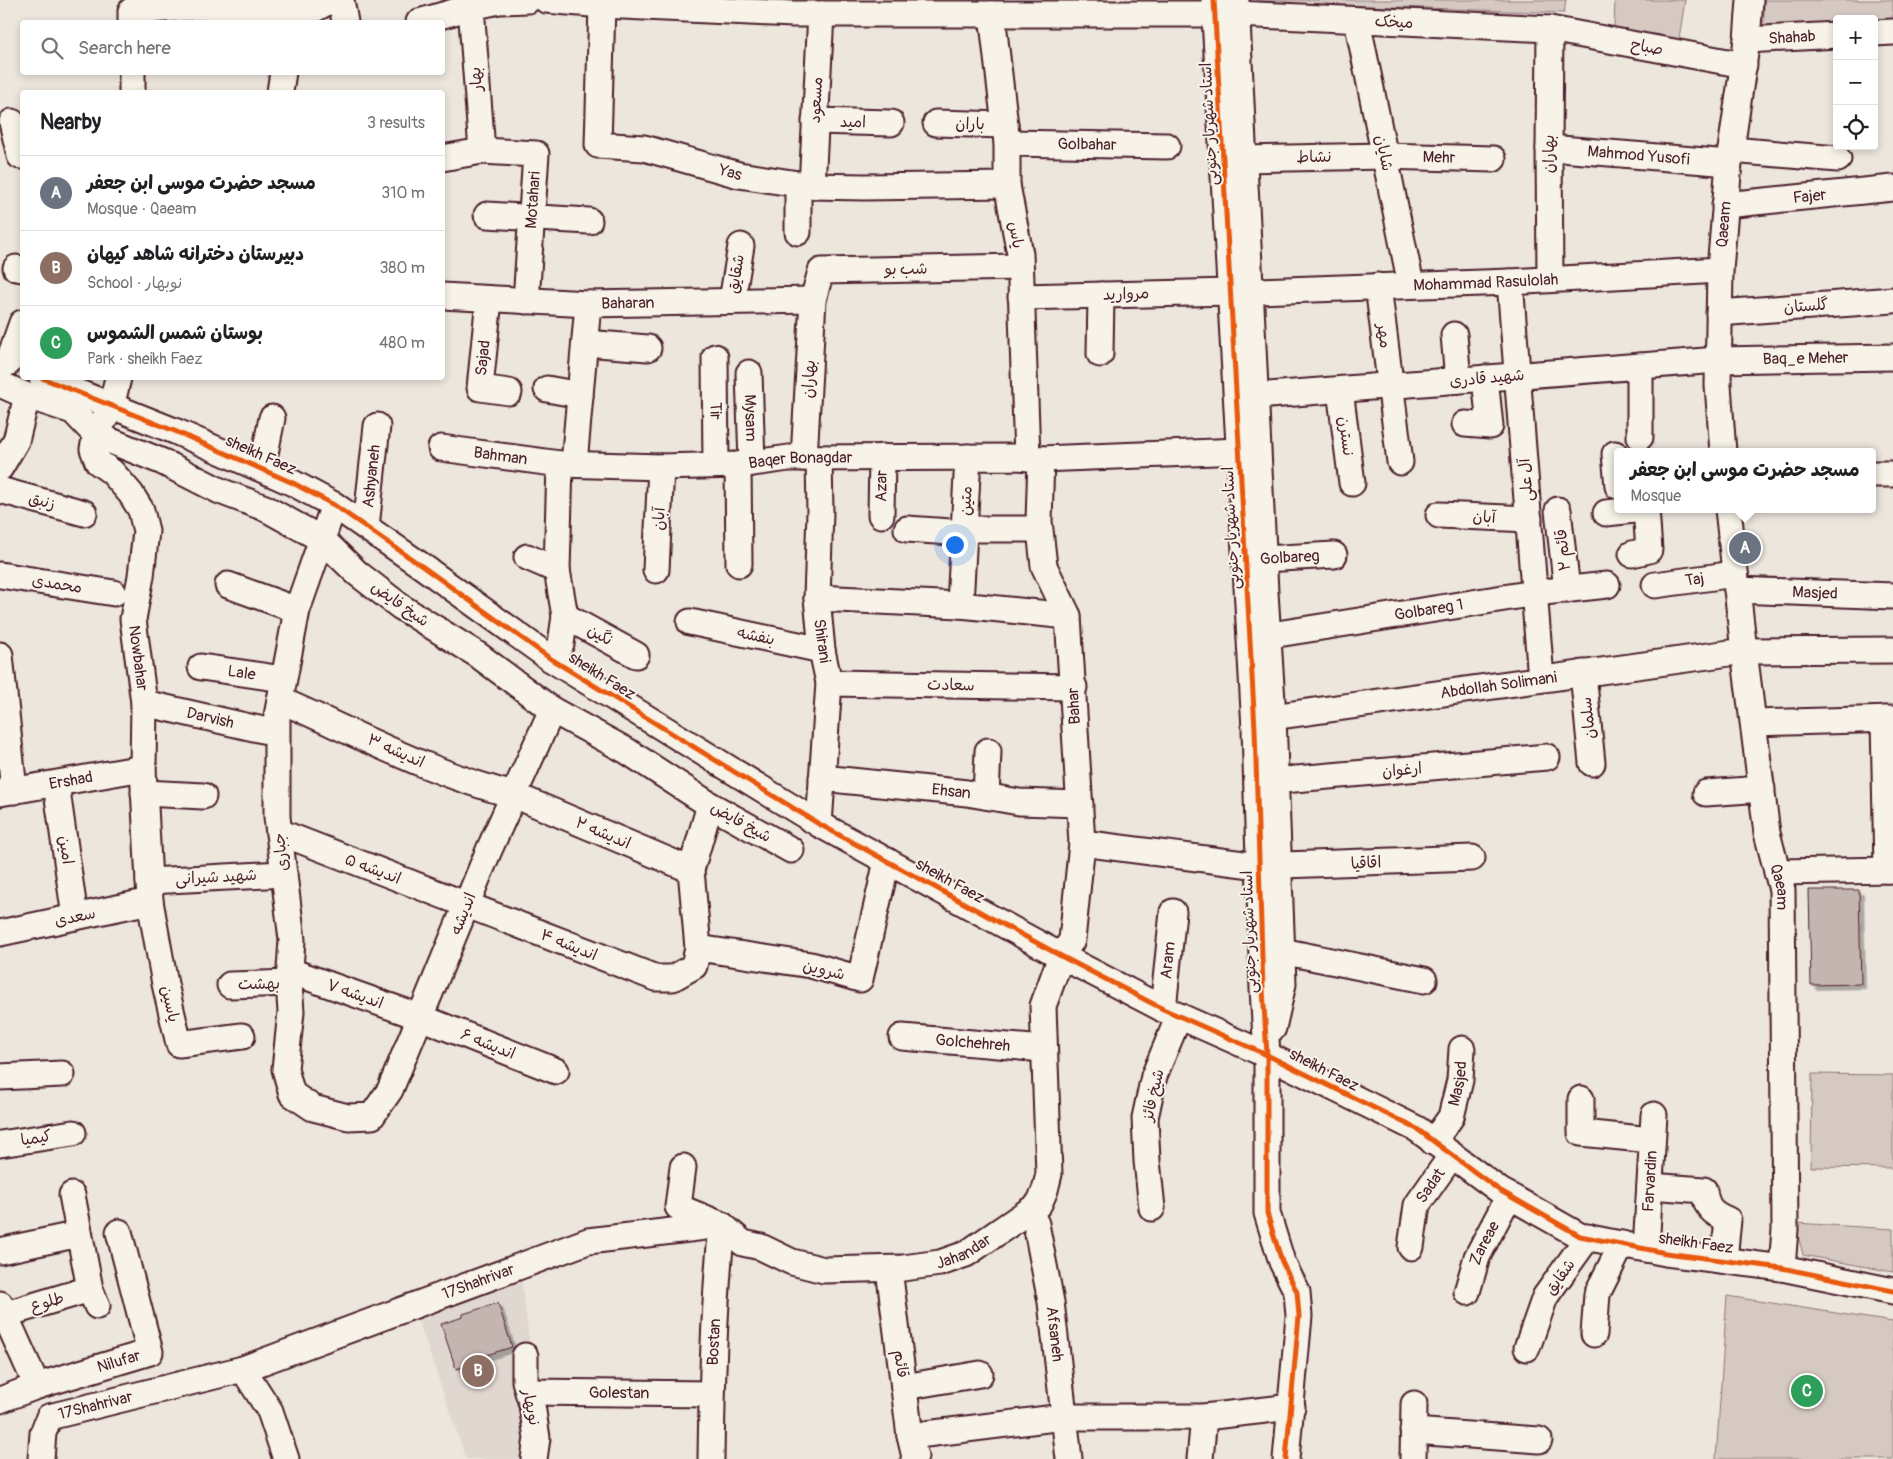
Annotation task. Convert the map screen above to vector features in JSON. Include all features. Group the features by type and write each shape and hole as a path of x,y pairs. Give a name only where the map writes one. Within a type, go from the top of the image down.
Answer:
{"street":[{"path":"341,0 345,20"},
{"path":"426,20 499,1 528,0"},
{"name":"میخک","path":"546,0 602,5 821,14 992,14 1226,7 1356,20 1550,30"},
{"name":"Qaeam","path":"1724,448 1718,385 1720,270 1730,156 1744,65 1750,0"},
{"name":"Yas","path":"602,5 598,145 644,148 739,175 805,185 864,187 1007,185"},
{"name":"بهار","path":"471,7 482,151"},
{"name":"استاد شهریار جنوبی","path":"1226,7 1244,158 1240,451 1254,558 1264,718 1272,949 1267,1055 1267,1213 1282,1262 1297,1292 1300,1316 1286,1459"},
{"name":"استاد شهریار جنوبی","path":"1226,7 1241,291 1256,396 1254,558"},
{"path":"131,20 131,11 199,8 314,11"},
{"name":"مسعود","path":"798,232 815,121 821,14"},
{"name":"یاس","path":"992,14 1006,134 1007,185 1020,254 1021,297 1034,458"},
{"name":"شایان","path":"1356,20 1411,285"},
{"name":"صباح","path":"1550,30 1744,65"},
{"name":"بهاران","path":"1550,30 1550,279"},
{"path":"1878,33 1893,32"},
{"name":"Shahab","path":"1747,40 1833,35"},
{"path":"132,75 132,90"},
{"path":"280,90 283,75"},
{"name":"امید","path":"815,121 891,123"},
{"path":"12,122 20,156"},
{"name":"باران","path":"936,123 1006,134"},
{"name":"Golbahar","path":"1006,134 1167,146"},
{"name":"Mahmod Yusofi","path":"1549,148 1838,159"},
{"path":"445,157 482,151"},
{"name":"Motahari","path":"482,151 536,154 526,301"},
{"name":"نشاط","path":"1244,158 1384,156"},
{"name":"Mehr","path":"1384,156 1493,159"},
{"name":"Fajer","path":"1725,205 1893,188"},
{"path":"487,215 589,221"},
{"name":"شقایق","path":"732,301 741,246"},
{"name":"شب بو","path":"814,300 821,271 1020,266"},
{"name":"Mohammad Rasulolah","path":"1241,291 1510,282 1720,270"},
{"name":"آل علی","path":"1510,282 1541,679"},
{"name":"مهر","path":"1378,286 1392,334 1390,386 1400,462"},
{"name":"مروارید","path":"1021,297 1241,291"},
{"path":"1100,354 1101,295"},
{"name":"Baharan","path":"445,296 588,304 814,300"},
{"name":"Sajad","path":"489,299 480,388 509,392"},
{"name":"بهاران","path":"812,458 814,300"},
{"name":"گلستان","path":"1719,313 1893,300"},
{"path":"550,659 561,644 565,616 567,464 580,395 588,304"},
{"path":"8,369 20,330"},
{"path":"1454,335 1458,380"},
{"path":"584,344 648,348"},
{"name":"Tir","path":"715,357 735,464"},
{"name":"Baq_e Meher","path":"1718,360 1893,357"},
{"name":"شهید قادری","path":"1256,396 1718,360"},
{"path":"1640,366 1640,437"},
{"name":"شیخ فایض","path":"8,369 20,377"},
{"name":"Mysam","path":"735,464 749,373"},
{"path":"1465,424 1490,426 1485,378"},
{"path":"96,435 111,406 118,380"},
{"path":"0,468 16,441 34,387"},
{"name":"شیخ فایض","path":"34,387 73,411 96,435 163,462 220,492 265,508 323,540 357,573 401,607 478,656 552,710 627,751 710,804 791,850"},
{"name":"sheikh Faez","path":"34,387 111,406 262,469 334,505 550,659 819,824 1061,956 1171,1012 1267,1055 1417,1130 1509,1196 1580,1236 1646,1249 1782,1268 1893,1291"},
{"path":"547,389 580,395"},
{"name":"نسترن","path":"1340,390 1352,483"},
{"path":"262,469 272,418"},
{"name":"Ashyaneh","path":"366,527 377,426"},
{"name":"Nowbahar","path":"96,435 93,448 98,462 112,472 131,494 141,510 146,531 141,576 133,619 144,703 143,768 149,891"},
{"name":"Bahman","path":"441,448 567,464"},
{"name":"Baqer Bonagdar","path":"567,464 661,467 735,464 789,458 968,456 1034,458 1240,451"},
{"name":"متین","path":"960,605 968,456"},
{"name":"Azar","path":"880,515 882,457"},
{"name":"Shirani","path":"812,458 820,512 818,598 822,650 829,683 819,824"},
{"name":"Bahar","path":"1034,458 1044,566 1068,616 1074,688 1082,843 1072,940 1061,956"},
{"path":"735,464 739,564"},
{"name":"آبان","path":"656,570 661,467"},
{"path":"1876,474 1893,474"},
{"name":"زنبق","path":"0,490 84,513"},
{"name":"جباری","path":"334,505 297,610 277,716 277,818 292,940 289,977 291,1012 285,1069 292,1094 313,1108 348,1117 372,1116"},
{"name":"قائم ۲","path":"1558,510 1567,590"},
{"path":"1632,554 1649,550 1645,513"},
{"name":"Qaeam","path":"1728,513 1767,833 1782,890 1785,1228 1782,1268"},
{"name":"آبان","path":"1438,516 1529,519"},
{"path":"907,529 965,531 1030,529"},
{"name":"Golbareg","path":"1254,558 1334,555"},
{"path":"527,557 565,557"},
{"name":"محمدی","path":"0,575 114,593"},
{"name":"Taj","path":"1655,585 1736,582"},
{"name":"Masjed","path":"1736,582 1893,596"},
{"path":"228,585 297,610"},
{"name":"Golbareg 1","path":"1259,637 1535,593 1607,585"},
{"path":"818,598 960,605 1068,616"},
{"name":"نگین","path":"565,616 636,655"},
{"name":"بنفشه","path":"690,622 822,650"},
{"name":"Abdollah Solimani","path":"1264,718 1744,652 1893,650"},
{"path":"0,655 7,792"},
{"name":"Lale","path":"201,667 281,689"},
{"name":"سلمان","path":"1583,673 1592,763"},
{"name":"سعادت","path":"829,683 1074,688"},
{"name":"اندیشه ۳","path":"281,689 432,767 486,788 514,795"},
{"name":"Darvish","path":"144,703 276,734"},
{"name":"اندیشه","path":"372,1116 390,1090 467,904 552,710"},
{"path":"1754,723 1888,718 1890,870 1777,872"},
{"path":"986,796 988,751"},
{"name":"ارغوان","path":"1266,782 1547,757"},
{"name":"Ershad","path":"7,792 143,768"},
{"name":"Ehsan","path":"822,778 986,796 1019,802 1080,804"},
{"name":"امین","path":"56,784 75,917"},
{"path":"1706,793 1762,789"},
{"path":"144,793 203,796"},
{"name":"اندیشه ۲","path":"514,795 692,870"},
{"path":"698,948 692,870 710,804"},
{"name":"اندیشه ۵","path":"279,832 467,904"},
{"name":"اقاقیا","path":"1082,843 1268,866 1472,858"},
{"name":"شروین","path":"698,948 811,966 860,979 887,861"},
{"name":"شهید شیرانی","path":"149,891 284,874"},
{"name":"سعدی","path":"0,933 75,917 149,891"},
{"name":"یاسین","path":"149,891 165,984 179,1044 242,1036"},
{"name":"اندیشه ۴","path":"467,904 656,978 673,978 694,966 698,948"},
{"name":"Aram","path":"1171,1012 1173,912"},
{"path":"1272,949 1424,980"},
{"name":"Jahandar","path":"683,1167 678,1207 722,1225 743,1242 761,1247 792,1262 824,1270 889,1269 940,1263 966,1254 1039,1204 1046,1190 1049,1174 1043,1006 1061,956"},
{"name":"بهشت","path":"230,985 289,977"},
{"name":"اندیشه ۷","path":"289,977 420,1017"},
{"name":"شیخ فائز","path":"1152,1208 1145,1118 1171,1012"},
{"name":"اندیشه ۶","path":"420,1017 556,1071"},
{"name":"Golchehreh","path":"902,1037 1044,1049"},
{"name":"Masjed","path":"1442,1148 1460,1080 1462,1049"},
{"path":"0,1077 62,1074"},
{"path":"1581,1099 1581,1134 1652,1140"},
{"name":"Farvardin","path":"1646,1249 1654,1115"},
{"name":"کیمیا","path":"0,1144 73,1133"},
{"name":"Sadat","path":"1411,1247 1417,1205 1442,1148"},
{"path":"1650,1186 1704,1190 1706,1203 1715,1214 1728,1220 1724,1259"},
{"path":"0,1252 78,1234 72,1195"},
{"name":"Zareae","path":"1467,1292 1477,1257 1509,1196"},
{"name":"Afsaneh","path":"1030,1211 1036,1224 1051,1302 1069,1459"},
{"name":"17Shahrivar","path":"41,1459 43,1433 49,1417 243,1369 588,1241 722,1225"},
{"name":"Bostan","path":"711,1459 711,1394 722,1225"},
{"name":"Nilufar","path":"0,1400 37,1386 150,1352 119,1232"},
{"name":"طلوع","path":"2,1309 94,1297 78,1234"},
{"name":"شقایق","path":"1527,1348 1545,1297 1588,1238"},
{"path":"1594,1334 1598,1294 1622,1244"},
{"name":"قائم","path":"889,1269 912,1448"},
{"path":"2,1309 37,1386"},
{"name":"نوبهار","path":"525,1356 525,1380 537,1438 534,1459"},
{"path":"243,1369 270,1411 286,1459"},
{"path":"904,1387 980,1374"},
{"name":"Golestan","path":"528,1392 711,1394"},
{"path":"1413,1459 1414,1404"},
{"path":"912,1448 1063,1417 1204,1418 1292,1407"},
{"path":"1200,1459 1204,1418"},
{"path":"1413,1431 1540,1440"}],"shaded area":[{"path":"1257,0 1566,0 1564,13 1257,2"},
{"path":"1615,0 1685,0 1679,39 1614,27"},
{"path":"1764,0 1893,0 1893,22 1878,22 1878,15 1833,15 1833,23 1764,25"},
{"path":"1812,1074 1893,1075 1893,1168 1811,1167"},
{"path":"1795,1223 1893,1229 1893,1272 1803,1255"},
{"path":"521,1276 531,1354 527,1459 466,1459 418,1319 459,1305 457,1293"},
{"path":"1727,1296 1893,1322 1893,1459 1716,1459"}],"building":[{"path":"1809,890 1859,890 1861,984 1811,985"},
{"path":"498,1303 512,1347 477,1358 477,1362 456,1369 441,1324 463,1317 463,1314"}],"cycle path":[{"path":"1214,0 1255,729 1263,989 1267,1055 1267,1213 1282,1262 1297,1292 1299,1316 1286,1459"},
{"path":"47,380 177,432 293,483 334,505 551,659 819,824 1061,956 1163,1009 1267,1055 1417,1129 1499,1190 1580,1236 1666,1253 1782,1268 1893,1291"}],"place":[{"name":"مسجد حضرت موسی ابن جعفر","path":"1745,548"},
{"name":"دبیرستان دخترانه شاهد کیهان","path":"478,1371"},
{"name":"بوستان شمس الشموس","path":"1807,1391"}]}
